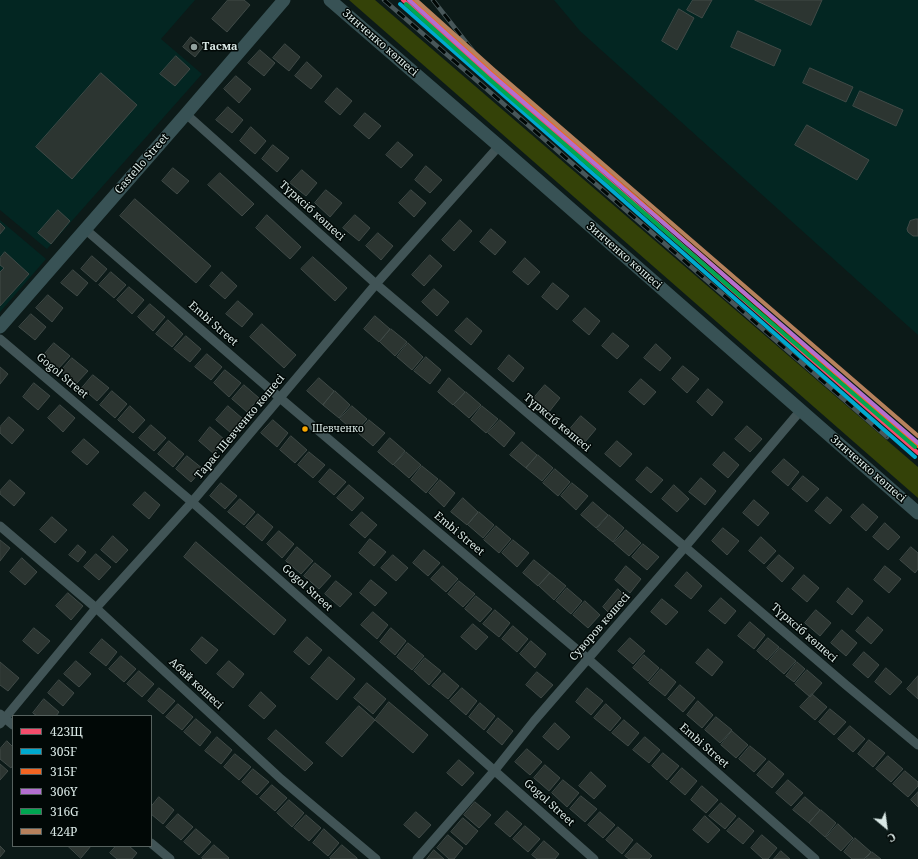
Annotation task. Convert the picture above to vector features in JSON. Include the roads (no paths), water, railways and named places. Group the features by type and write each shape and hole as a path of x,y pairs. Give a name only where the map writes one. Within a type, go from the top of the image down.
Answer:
{"main road":[{"name":"Gastello Street","path":"0,327 284,0"},
{"name":"Зинченко көшесі","path":"330,0 918,513"}],"street":[{"name":"Түрксіб көшесі","path":"186,114 376,284 918,745"},
{"name":"Тарас Шевченко көшесі","path":"2,719 96,608 192,502 376,284 499,146"},
{"name":"Embi Street","path":"85,229 280,398 588,659 815,859"},
{"name":"Gogol Street","path":"0,339 192,502 594,859"},
{"name":"Суворов көшесі","path":"417,859 495,770 534,721 685,547 801,410"},
{"name":"Абай көшесі","path":"0,526 96,608 281,779 376,859"},
{"path":"2,719 12,724"},
{"path":"152,844 170,859"}],"railway":[{"path":"384,0 887,437"},
{"path":"433,0 491,74"}],"place":[{"name":"Тасма","path":"194,47"},
{"name":"Шевченко","path":"305,429"}]}
